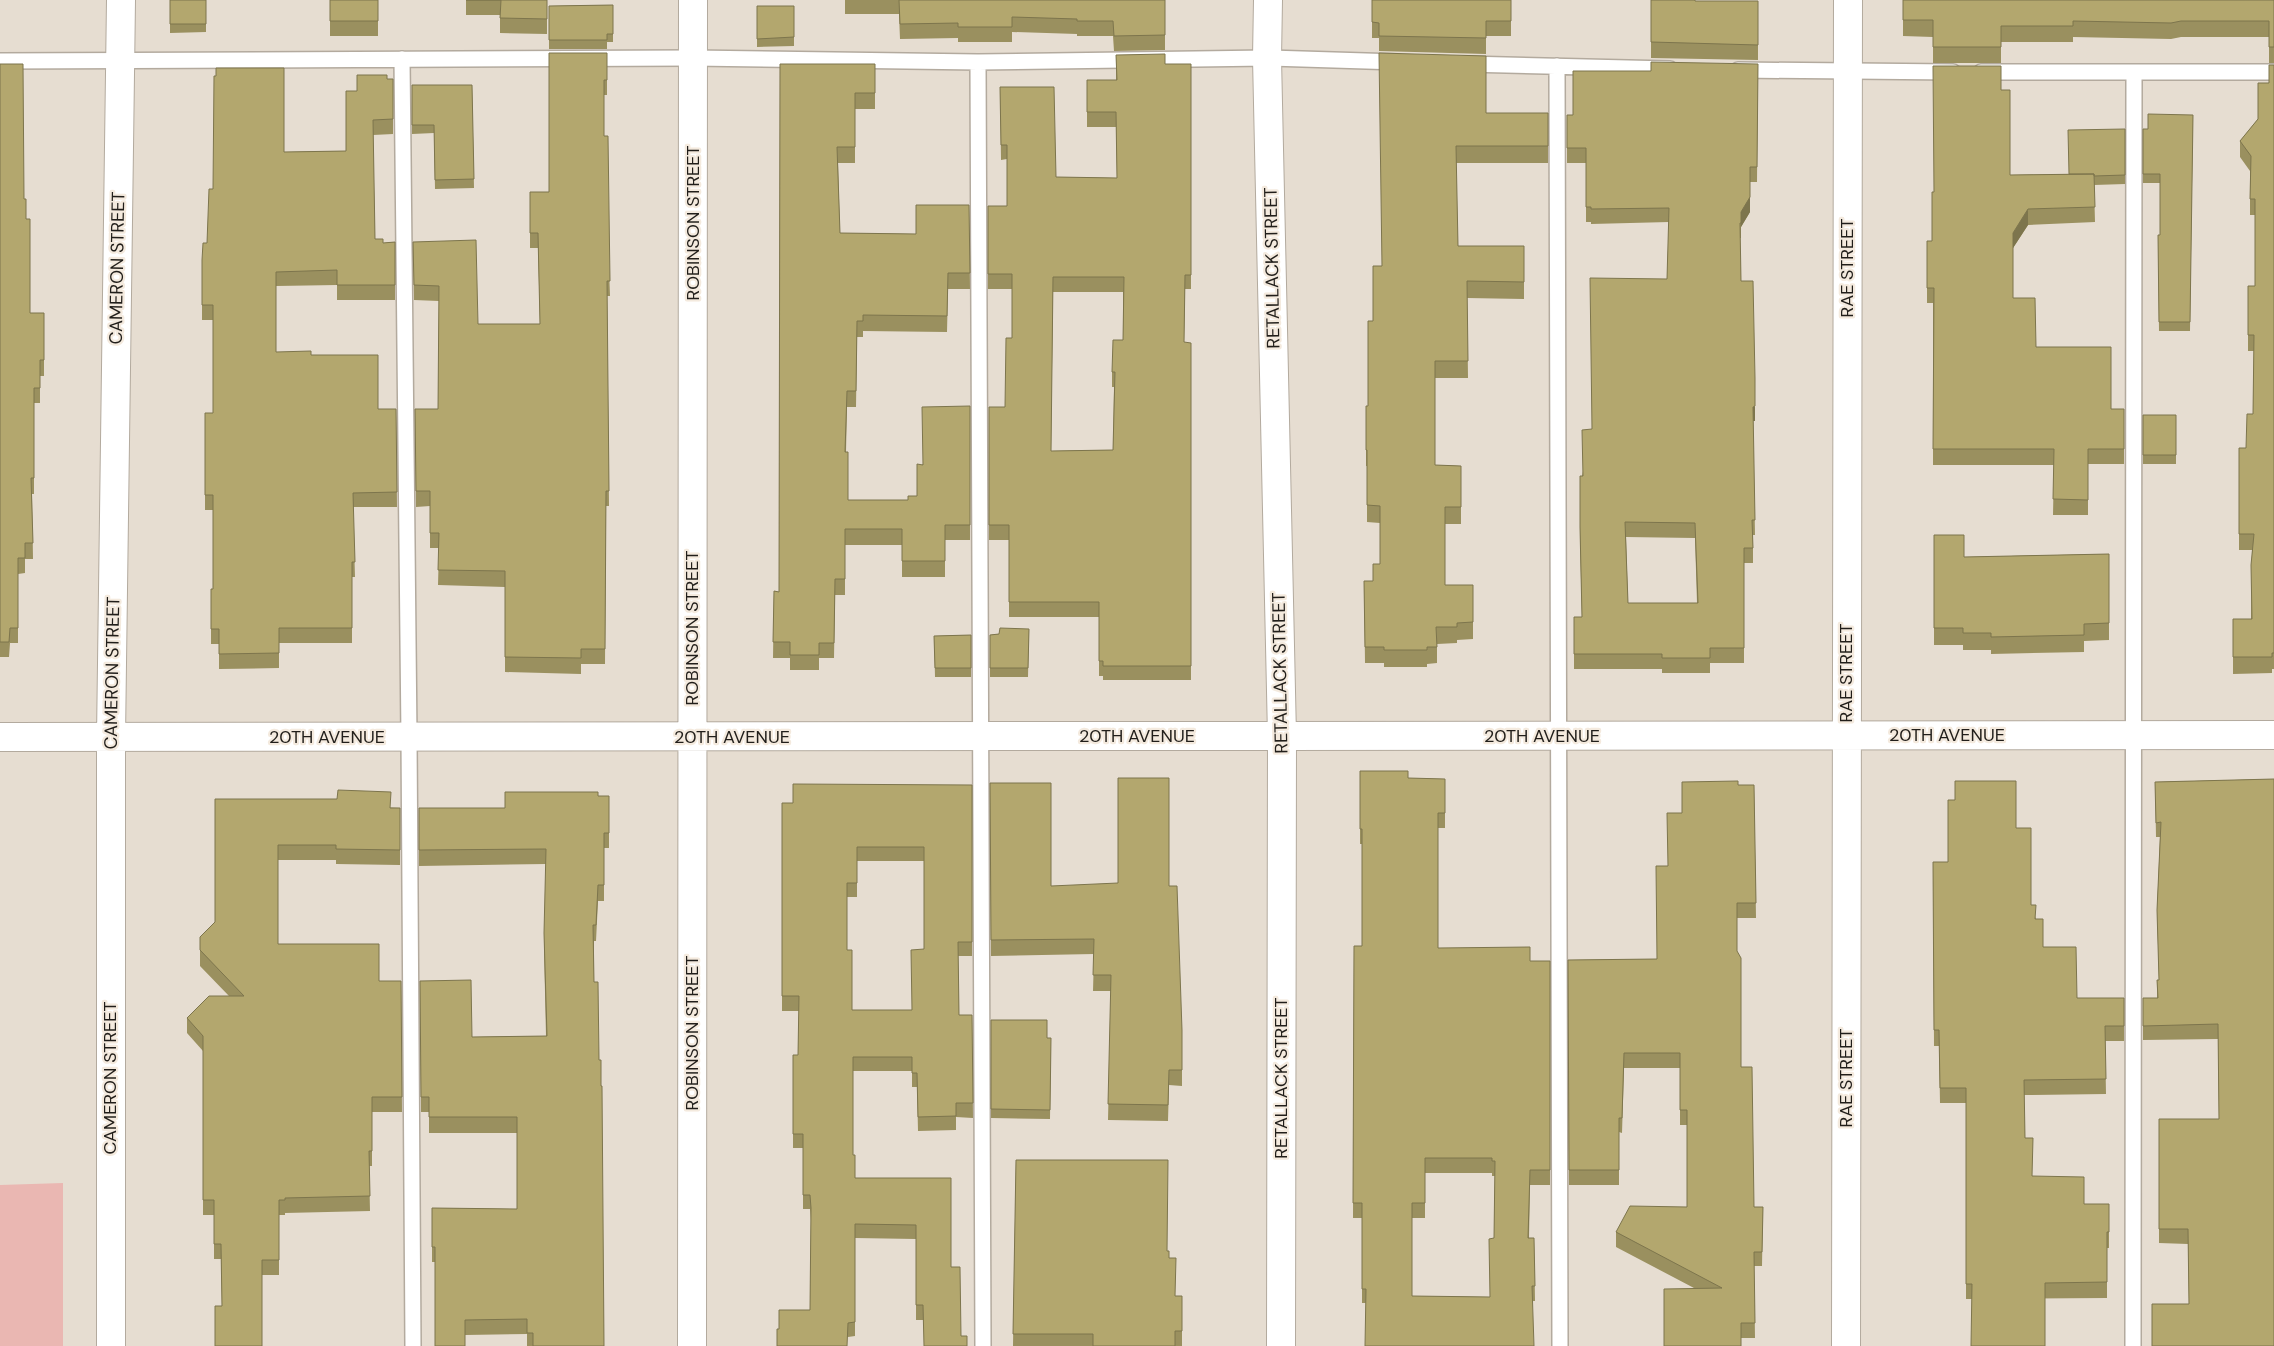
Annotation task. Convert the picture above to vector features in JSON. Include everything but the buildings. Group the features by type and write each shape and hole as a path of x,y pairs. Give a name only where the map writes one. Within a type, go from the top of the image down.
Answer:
{"street":[{"name":"CAMERON STREET","path":"111,1346 111,737 121,0"},
{"name":"ROBINSON STREET","path":"692,1346 693,0"},
{"name":"RETALLACK STREET","path":"1268,0 1267,58 1282,736 1281,1346"},
{"name":"RAE STREET","path":"1846,1346 1845,735 1848,0"},
{"name":"20TH AVENUE","path":"0,737 2274,735"}],"lane":[{"path":"0,61 693,58 978,62 1267,58 1417,62"},
{"path":"402,59 413,1346"},
{"path":"978,62 983,1346"},
{"path":"1447,63 1683,69"},
{"path":"1557,66 1560,1346"},
{"path":"1722,70 1848,72 2274,72"},
{"path":"2132,1346 2134,72"}],"shaded area":[{"path":"63,1183 63,1346 0,1346 0,1185"}]}
